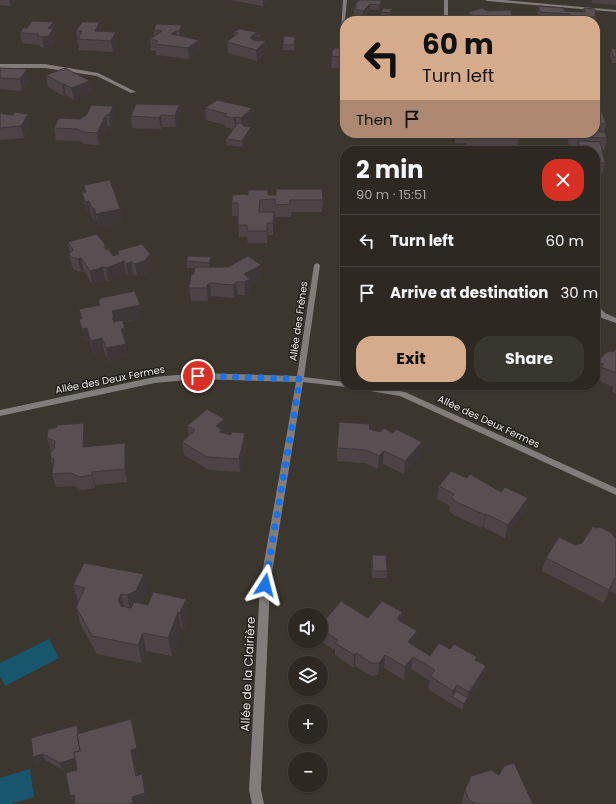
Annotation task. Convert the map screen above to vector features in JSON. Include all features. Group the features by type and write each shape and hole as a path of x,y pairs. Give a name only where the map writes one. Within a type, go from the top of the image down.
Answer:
{"street":[{"path":"344,16 345,0"},
{"path":"446,0 446,16"},
{"path":"487,0 616,11"},
{"path":"0,66 45,66 98,75 133,92"},
{"name":"Allée des Frênes","path":"300,379 317,265"},
{"path":"600,313 616,321"},
{"name":"Allée des Deux Fermes","path":"0,413 155,380 198,376 300,379 340,384"},
{"name":"Allée de la Clairière","path":"258,804 255,790 265,585 300,379"},
{"name":"Allée des Deux Fermes","path":"377,390 402,394 616,492"}],"water":[{"path":"49,639 59,658 5,686 0,676 0,663"},
{"path":"30,769 34,797 10,804 0,804 0,778"}],"building":[{"path":"359,0 382,1 379,5 370,4 363,11 354,9"},
{"path":"539,6 564,8 564,11 585,12 584,8 595,9 596,16 570,16 570,14 539,12"},
{"path":"383,8 392,9 390,13 381,12"},
{"path":"482,8 487,11 511,10 512,16 476,16 469,14 469,12"},
{"path":"32,21 54,22 48,28 53,29 49,36 42,37 38,36 39,34 20,33 23,28 27,28"},
{"path":"82,22 100,22 95,31 116,32 111,41 78,39 82,31 76,31"},
{"path":"156,24 182,25 179,31 171,34 199,40 188,48 155,44 158,41 150,39 162,31 154,30"},
{"path":"239,29 257,32 250,38 254,40 266,41 256,50 227,42 238,33 234,32"},
{"path":"284,36 295,37 294,45 283,45"},
{"path":"334,48 340,48 340,57 332,56 332,50 334,50"},
{"path":"611,48 616,49 616,57 613,57"},
{"path":"0,68 27,69 20,79 0,78"},
{"path":"65,68 90,81 71,88 46,75"},
{"path":"217,100 252,108 241,118 234,118 224,116 227,114 205,108"},
{"path":"136,104 179,105 175,116 161,115 159,118 131,116"},
{"path":"91,105 113,106 109,115 106,115 97,133 82,132 77,129 54,128 59,118 80,119 87,114"},
{"path":"600,111 602,111 606,124 600,123"},
{"path":"15,112 28,114 21,126 0,128 0,113 13,115"},
{"path":"238,123 244,124 243,126 251,127 242,141 226,139"},
{"path":"600,132 605,132 607,138 600,138"},
{"path":"578,141 600,142 605,163 600,162 600,146 579,146"},
{"path":"110,180 120,209 96,214 89,201 85,202 82,192 86,192 84,185"},
{"path":"276,189 322,189 323,200 290,200 290,204 275,205 275,199 260,200 259,212 274,212 273,223 267,223 267,231 247,231 247,225 238,225 238,203 232,203 232,195 248,195 248,190 268,190 268,195 276,195"},
{"path":"97,234 106,246 104,246 106,250 109,249 113,256 119,254 117,251 142,244 151,255 147,257 146,260 135,264 131,262 126,264 124,261 106,268 103,267 90,271 81,258 78,259 71,257 69,254 73,250 68,242"},
{"path":"188,256 211,257 209,263 186,261"},
{"path":"248,256 261,265 244,274 250,279 244,282 237,282 233,285 210,283 207,285 207,288 189,288 191,275 194,274 195,267 228,267"},
{"path":"135,291 140,305 112,311 114,318 112,318 114,322 122,320 125,328 121,329 126,344 106,348 102,338 91,341 87,328 82,329 79,319 82,319 79,309 100,305 98,301 101,298"},
{"path":"616,350 616,373 601,367 603,364 600,363 600,359 606,353 610,351 613,352"},
{"path":"207,409 224,419 216,426 222,430 219,432 231,435 231,432 245,433 239,459 207,457 182,442 195,430 187,426"},
{"path":"339,422 370,424 369,429 380,432 384,428 393,433 396,429 422,442 405,461 384,451 379,456 366,450 337,448"},
{"path":"84,423 83,447 125,443 125,469 92,472 92,475 79,477 71,473 52,474 54,459 50,457 51,451 54,449 55,441 47,438 48,429 56,428 57,425"},
{"path":"451,471 467,478 470,474 501,492 505,487 528,498 508,525 454,501 455,500 451,498 454,494 439,486"},
{"path":"593,526 596,528 600,527 612,533 616,538 616,579 615,578 609,590 546,558 559,537 575,545 582,543"},
{"path":"372,555 386,555 387,571 373,571"},
{"path":"84,563 144,574 136,591 127,595 121,594 118,600 121,606 131,608 134,602 148,605 153,592 186,599 180,613 178,612 168,638 143,633 138,645 92,636 76,607 85,588 73,585"},
{"path":"341,601 368,618 382,601 402,612 397,619 417,631 408,642 430,656 439,643 450,649 454,644 477,657 475,660 486,666 469,692 457,685 453,691 430,676 435,670 413,657 405,667 385,655 379,663 372,663 356,653 354,655 335,643 338,640 328,634 328,617"},
{"path":"456,691 468,698 464,704 452,697"},
{"path":"131,719 137,748 131,750 136,776 142,774 145,793 132,797 133,803 129,804 75,804 74,795 70,796 66,773 77,770 74,752 80,751 77,734"},
{"path":"77,725 80,751 74,752 75,758 60,763 43,754 33,757 31,738"},
{"path":"514,763 533,804 477,804 469,800 465,790 471,776 491,770 499,775 504,766"}],"route":[{"path":"198,376 300,379 265,585"}]}
